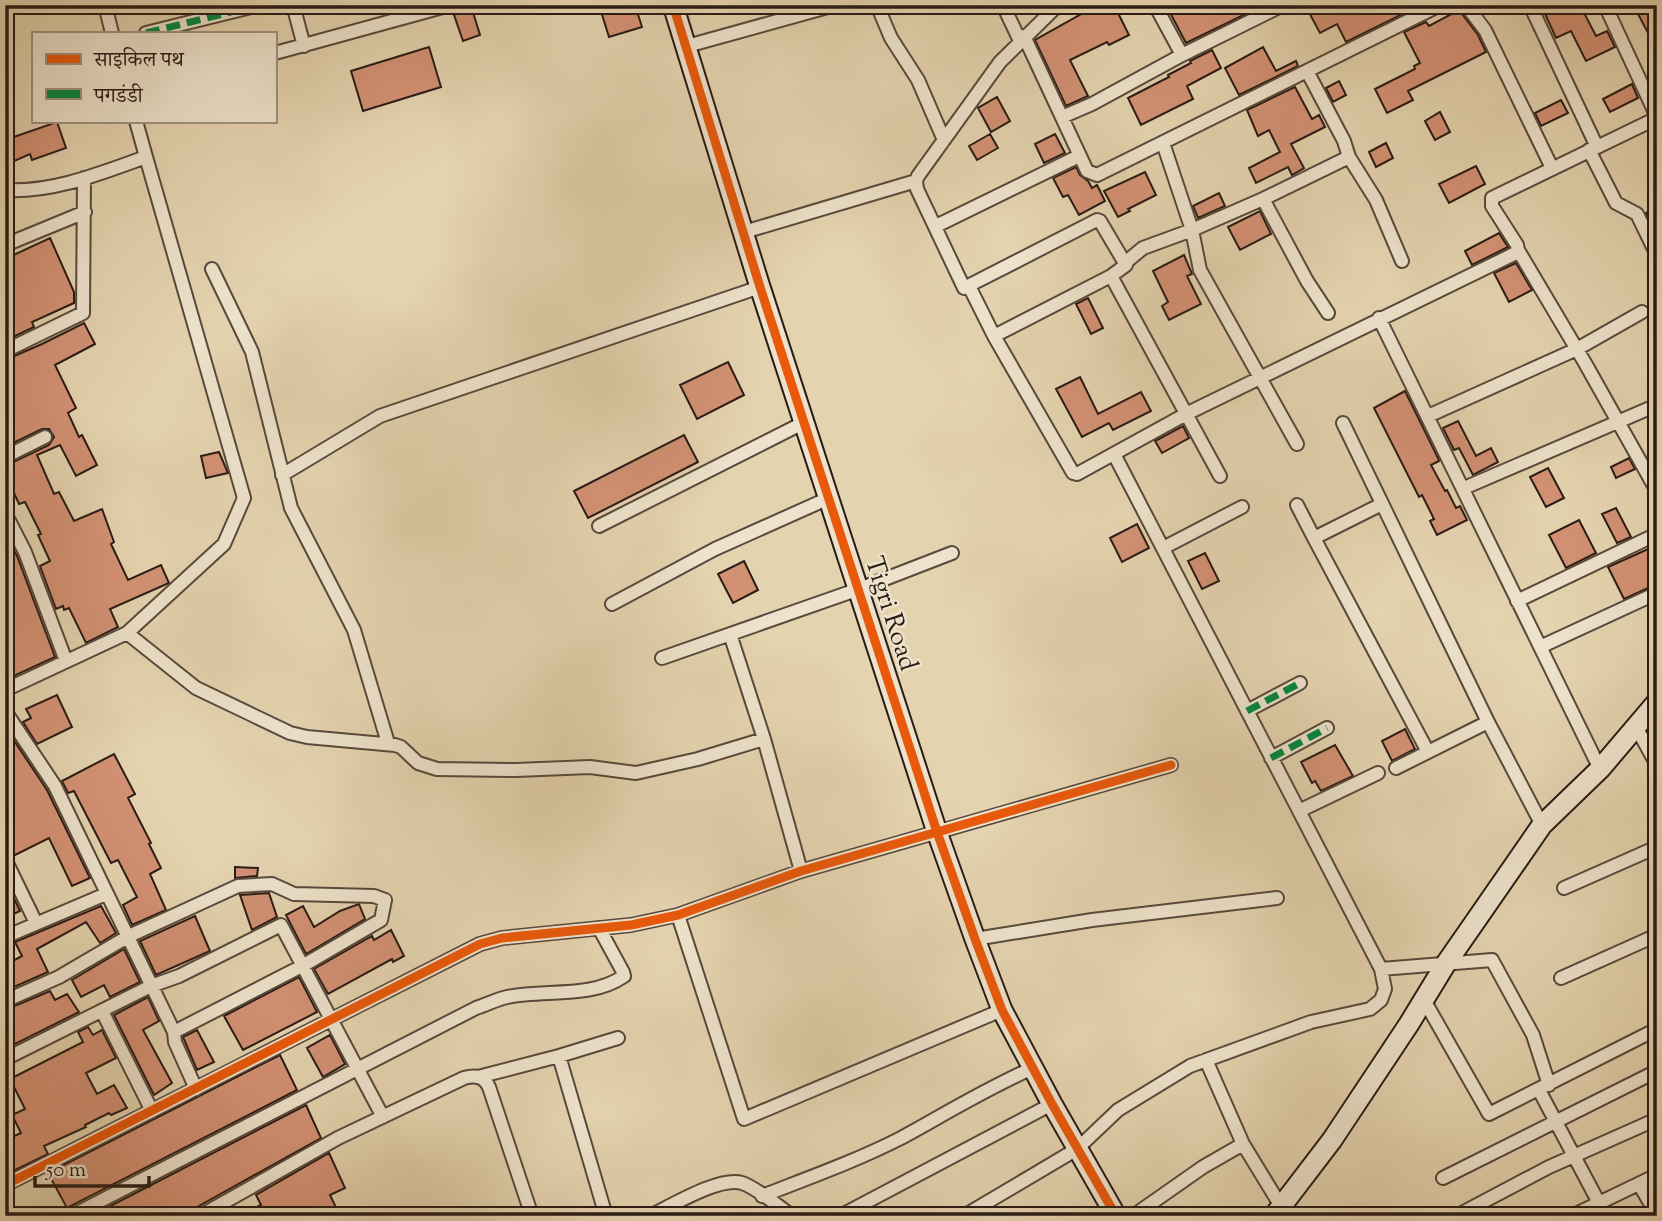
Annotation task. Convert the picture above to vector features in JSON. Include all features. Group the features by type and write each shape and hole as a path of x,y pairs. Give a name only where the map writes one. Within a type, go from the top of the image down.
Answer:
{"street":[{"path":"105,5 112,32"},
{"path":"150,32 259,5"},
{"path":"293,5 304,46"},
{"path":"276,54 450,5"},
{"name":"Tigri Road","path":"673,5 760,286 937,832 975,939 1002,1010 1116,1216"},
{"path":"687,46 835,5"},
{"path":"877,5 891,38 918,80 944,140"},
{"path":"1003,5 1087,171 1097,175 1440,5"},
{"path":"744,232 916,181 1000,62 1058,5"},
{"path":"1156,5 1182,55"},
{"path":"1062,117 1283,5"},
{"path":"1466,5 1485,30 1552,168"},
{"path":"1530,5 1616,203 1637,214 1657,256"},
{"path":"1605,5 1657,117 1494,196 1491,200 1657,491"},
{"path":"1307,71 1344,141 1349,157 1376,200 1402,261"},
{"path":"5,690 127,633 223,544 244,498 136,122"},
{"path":"1163,143 1192,230 1200,270 1297,444"},
{"path":"936,226 1079,156"},
{"path":"5,190 49,187 146,157"},
{"path":"994,336 1125,268 1126,262 1143,248 1263,199 1349,157"},
{"path":"5,351 83,313 84,178"},
{"path":"916,181 917,189 964,288 1097,220 1126,262"},
{"path":"1263,199 1307,281 1328,313"},
{"path":"5,245 85,212"},
{"path":"969,286 994,336 1073,473 1079,473 1188,413 1518,250"},
{"path":"212,269 252,352 290,508 354,630 388,743"},
{"path":"1111,276 1220,476"},
{"path":"282,475 380,416 760,286"},
{"path":"1428,416 1577,349 1642,312"},
{"path":"1379,318 1600,769"},
{"path":"1464,488 1657,405"},
{"path":"599,526 805,422"},
{"path":"1343,423 1488,722 1542,825"},
{"path":"5,457 45,437"},
{"path":"964,1216 1077,1149 1128,1103 1170,1077 1206,1060 1311,1022 1370,1009 1381,1000 1385,989 1381,969 1114,454"},
{"path":"612,604 715,549 830,498"},
{"path":"1314,537 1382,504"},
{"path":"1297,505 1428,752"},
{"path":"1163,548 1242,507"},
{"path":"7,520 25,552 66,661"},
{"path":"1517,601 1657,534"},
{"path":"662,658 859,589 951,553"},
{"path":"1539,647 1657,593"},
{"path":"127,633 196,688 290,733 307,737 388,743 401,747 418,763 437,769 590,767 636,773 764,740"},
{"path":"730,634 764,740 801,871"},
{"path":"1247,711 1300,683"},
{"path":"1206,1060 1243,1144 1281,1212 1332,1140 1445,965 1542,825 1600,769 1657,702"},
{"path":"5,711 55,786 174,1032 175,1042 196,1089"},
{"path":"1396,768 1488,722"},
{"path":"1636,727 1657,765"},
{"path":"1271,758 1327,729"},
{"path":"5,1185 480,944 502,938 631,925 678,915 801,871 1171,765"},
{"path":"1299,811 1378,773"},
{"path":"1564,888 1657,847"},
{"path":"5,859 36,923"},
{"path":"5,1001 59,977 129,936 238,886 272,884 293,894 374,896 385,901 380,920 304,965 174,1032"},
{"path":"5,937 106,894"},
{"path":"975,939 1092,920 1277,898"},
{"path":"678,915 744,1119 1002,1010"},
{"path":"5,1059 281,925 383,1117"},
{"path":"71,1216 476,1009 506,997 586,990 619,980 624,976 623,972 599,928"},
{"path":"1561,978 1657,935"},
{"path":"1381,969 1492,960 1533,1035 1544,1088 1555,1122 1599,1203"},
{"path":"1424,1000 1489,1114 1657,1029"},
{"path":"102,1011 152,1111"},
{"path":"200,1216 338,1138 464,1078 478,1077 559,1056 618,1038"},
{"path":"559,1056 606,1216"},
{"path":"762,1196 880,1148 984,1091 1033,1068"},
{"path":"1443,1178 1657,1071"},
{"path":"478,1077 487,1082 489,1087 532,1216"},
{"path":"840,1216 1052,1104"},
{"path":"1460,1214 1574,1156 1657,1119"},
{"path":"1133,1216 1203,1167 1243,1144"},
{"path":"1572,1216 1657,1175"},
{"path":"650,1216 725,1183 741,1182 792,1216"},
{"path":"1639,1184 1657,1215"},
{"path":"5,1205 11,1216"}],"building":[{"path":"599,5 635,5 642,27 609,37"},
{"path":"1088,5 1114,5 1129,35 1109,45 1107,42 1070,60 1088,96 1066,106 1035,40 1090,9"},
{"path":"1166,5 1199,5 1204,14 1220,5 1244,5 1248,13 1186,43"},
{"path":"1305,5 1417,7 1346,42 1337,24 1320,33"},
{"path":"1541,5 1580,5 1596,36 1607,31 1615,47 1586,61 1571,31 1556,38"},
{"path":"1649,5 1657,5 1657,50 1637,12"},
{"path":"472,9 480,35 463,41 454,15"},
{"path":"1459,10 1478,35 1486,52 1408,91 1413,100 1387,113 1375,89 1415,69 1414,66 1420,63 1404,32 1426,22 1429,26"},
{"path":"429,47 441,87 363,111 351,71"},
{"path":"1263,47 1276,71 1296,61 1298,66 1239,95 1225,68"},
{"path":"1212,50 1221,68 1187,86 1193,99 1141,125 1128,98 1169,77 1168,75 1191,63 1190,61"},
{"path":"1339,81 1346,95 1333,102 1326,88"},
{"path":"1632,84 1638,98 1610,112 1603,99"},
{"path":"1295,87 1312,119 1319,115 1325,127 1291,144 1304,168 1292,175 1288,167 1256,183 1249,168 1280,152 1269,130 1258,136 1247,110"},
{"path":"997,97 1010,121 991,132 978,108"},
{"path":"1561,100 1568,113 1541,126 1535,113"},
{"path":"1440,112 1450,132 1435,140 1425,121"},
{"path":"57,122 66,148 32,160 30,154 5,165 5,140"},
{"path":"990,134 998,148 977,160 969,146"},
{"path":"1055,134 1065,153 1044,163 1035,144"},
{"path":"1386,143 1393,158 1376,167 1369,152"},
{"path":"1476,166 1485,184 1449,203 1439,184"},
{"path":"1076,167 1092,188 1097,185 1105,201 1079,215 1068,195 1063,197 1053,178"},
{"path":"1145,172 1156,195 1118,217 1104,191"},
{"path":"1219,193 1225,206 1198,218 1193,206"},
{"path":"1657,208 1657,235 1646,213"},
{"path":"1260,211 1271,234 1240,250 1228,227"},
{"path":"1499,233 1508,247 1472,265 1465,251"},
{"path":"50,238 74,292 74,303 32,322 34,327 5,341 5,259"},
{"path":"1184,255 1192,274 1187,276 1201,304 1169,320 1162,306 1168,302 1153,271"},
{"path":"1516,263 1532,290 1509,302 1494,273"},
{"path":"1088,298 1103,328 1091,334 1076,304"},
{"path":"84,323 95,344 55,365 76,408 68,413 97,465 76,476 60,445 37,455 54,494 59,492 74,521 102,509 114,542 111,544 128,580 161,565 169,583 110,609 118,627 86,643 69,608 64,610 63,606 56,609 40,566 50,561 38,535 41,534 25,502 19,504 5,473 5,466 49,445 54,437 49,429 42,429 5,447 5,360"},
{"path":"728,362 744,395 697,419 680,385"},
{"path":"1080,377 1098,414 1141,392 1151,411 1113,430 1109,423 1082,437 1056,389"},
{"path":"1405,391 1438,458 1439,461 1431,465 1456,508 1460,506 1467,520 1437,535 1430,521 1434,519 1422,495 1419,497 1374,408"},
{"path":"1458,421 1476,456 1491,448 1498,462 1473,475 1459,448 1454,450 1443,428"},
{"path":"1183,426 1189,438 1162,453 1155,441"},
{"path":"684,435 698,462 588,518 574,491"},
{"path":"219,452 228,473 206,478 201,456"},
{"path":"1629,458 1635,469 1616,478 1611,467"},
{"path":"1548,468 1564,498 1546,507 1530,477"},
{"path":"1616,508 1631,537 1617,543 1602,514"},
{"path":"1579,520 1596,553 1566,568 1549,535"},
{"path":"1137,524 1149,548 1122,562 1110,538"},
{"path":"5,533 17,556 55,657 5,680"},
{"path":"1657,545 1657,584 1624,599 1608,567"},
{"path":"1205,553 1219,581 1202,589 1188,561"},
{"path":"744,561 758,590 733,603 718,574"},
{"path":"57,695 72,727 37,744 23,722 31,718 26,709"},
{"path":"1405,729 1415,749 1392,761 1382,741"},
{"path":"7,730 47,790 90,878 72,886 49,838 13,856 5,850"},
{"path":"1335,745 1353,776 1321,791 1315,781 1312,783 1301,762"},
{"path":"114,754 135,794 128,798 161,868 150,874 166,910 132,925 123,905 137,897 118,860 111,863 74,791 68,793 62,781"},
{"path":"235,867 258,868 257,876 235,878"},
{"path":"269,893 277,917 252,930 240,895"},
{"path":"12,894 20,911 5,918 5,898"},
{"path":"359,904 365,919 306,954 286,915 303,906 314,927 340,911"},
{"path":"101,906 116,933 100,943 86,922 37,949 48,972 5,991 5,965 22,956 15,942"},
{"path":"195,916 210,951 156,975 140,941"},
{"path":"391,930 404,956 393,962 392,959 328,994 314,969 372,936 374,940"},
{"path":"124,949 140,982 110,997 104,985 81,997 72,980"},
{"path":"299,977 317,1012 243,1050 224,1016"},
{"path":"50,991 55,1000 67,994 79,1012 5,1049 5,1010"},
{"path":"148,997 159,1021 143,1030 172,1083 154,1095 114,1015"},
{"path":"88,1027 93,1035 102,1030 116,1058 86,1073 97,1094 114,1085 127,1108 111,1115 109,1113 44,1146 48,1154 5,1175 5,1140 21,1133 12,1115 25,1109 10,1079 83,1042 78,1032"},
{"path":"197,1030 214,1062 197,1070 183,1037"},
{"path":"330,1035 345,1064 323,1077 307,1048"},
{"path":"280,1055 297,1090 67,1208 48,1173"},
{"path":"306,1105 321,1138 181,1216 91,1216"},
{"path":"329,1153 345,1188 330,1195 340,1216 312,1216 309,1211 300,1216 238,1216 261,1205 256,1195"}],"marked path":[{"path":"150,32 259,5"},
{"path":"1247,711 1300,683"},
{"path":"1271,758 1327,728"}],"cycle path":[{"path":"673,5 760,287 937,832 975,939 1002,1010 1116,1216"},
{"path":"5,1185 480,944 502,938 631,925 678,915 801,871 1171,765"}]}
